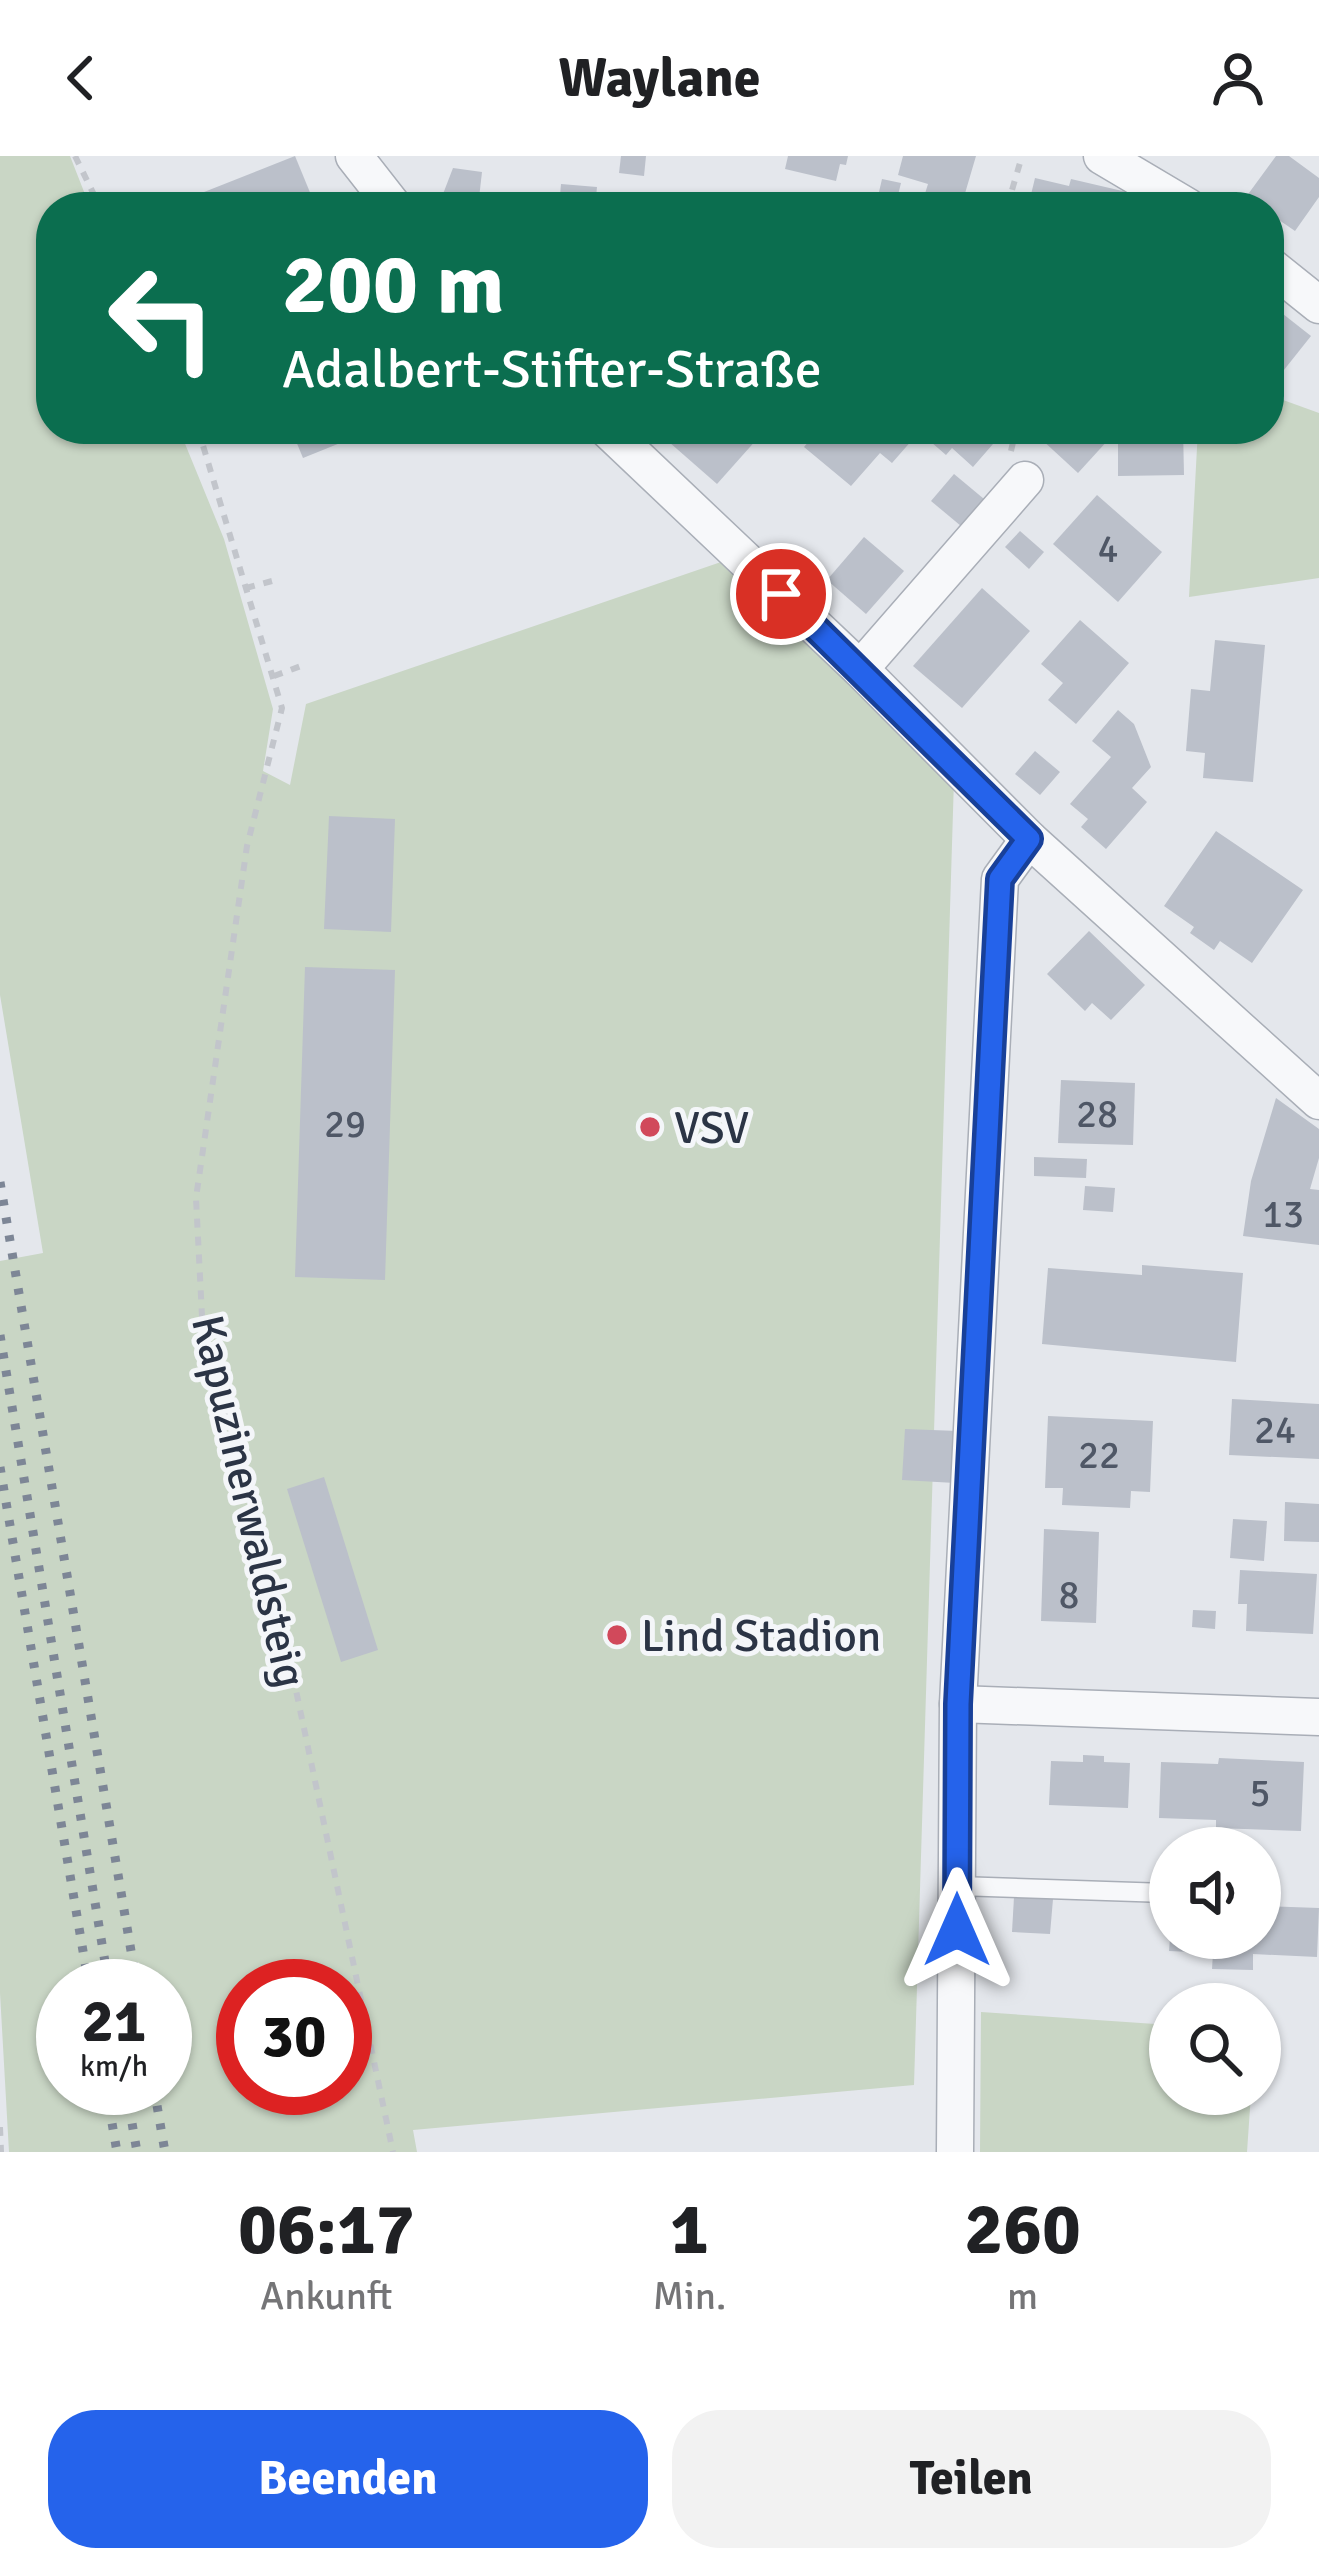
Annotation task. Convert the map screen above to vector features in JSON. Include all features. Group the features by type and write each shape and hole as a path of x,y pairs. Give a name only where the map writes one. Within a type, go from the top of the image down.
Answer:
{"street":[{"path":"354,156 382,192"},
{"path":"1102,156 1163,192"},
{"path":"1284,277 1319,304"},
{"path":"623,444 860,669 1029,839 1319,1101"},
{"path":"860,669 1024,480"},
{"path":"955,2152 958,1704 1000,879 1029,839"},
{"path":"958,1704 1319,1717"}],"lane":[{"path":"958,1886 1149,1892"}],"path":[{"path":"75,156 93,192"},
{"path":"1011,192 1022,156"},
{"name":"Kapuzinerwaldsteig","path":"203,444 282,708 247,846 196,1198 202,1316 277,1600 393,2152"},
{"path":"246,588 272,581"},
{"path":"274,676 302,666"},
{"path":"0,2127 2,2152"}],"green space":[{"name":"Lind Stadion","path":"0,156 70,156 84,192 36,192 36,444 185,444 224,539 273,709 263,771 290,785 306,704 721,562 954,779 914,2085 413,2130 417,2152 9,2152 0,1993 0,1261 43,1253 0,995"},
{"path":"1284,400 1319,413 1319,578 1189,597 1197,444 1284,444"},
{"path":"981,2012 1149,2024 1149,2115 1250,2115 1247,2152 980,2152"}],"building":[{"path":"295,156 310,192 204,192"},
{"path":"621,156 646,156 644,176 619,173"},
{"path":"788,156 848,156 846,165 840,164 836,181 785,169"},
{"path":"903,156 976,156 965,192 926,192 928,184 898,175"},
{"path":"1276,156 1289,156 1319,178 1319,197 1295,231 1284,223 1284,192 1250,192"},
{"path":"453,168 482,172 480,192 444,192"},
{"path":"1035,178 1069,186 1071,179 1127,192 1032,192"},
{"path":"882,179 901,183 899,192 879,192"},
{"path":"561,184 597,187 596,192 560,192"},
{"path":"1284,315 1311,336 1284,370"},
{"path":"297,444 338,444 303,458"},
{"path":"671,444 753,444 717,484"},
{"path":"909,444 892,463 880,453 851,486 804,447"},
{"path":"933,444 993,444 973,467 952,448 946,455"},
{"path":"1047,444 1104,444 1078,473"},
{"path":"1118,444 1183,444 1184,475 1118,476"},
{"path":"954,474 984,499 961,526 931,501"},
{"path":"1097,495 1162,552 1118,602 1053,544"},
{"path":"1020,531 1044,552 1029,569 1005,547"},
{"path":"864,537 904,571 866,614 827,580"},
{"path":"982,588 1030,631 962,708 913,666"},
{"path":"1080,620 1129,663 1076,724 1048,700 1063,683 1041,664"},
{"path":"1215,640 1265,645 1253,782 1203,778 1205,753 1186,751 1191,689 1210,691"},
{"path":"1118,710 1134,724 1151,767 1132,788 1147,802 1106,849 1081,827 1088,819 1070,804 1111,757 1092,741"},
{"path":"1035,751 1060,772 1040,795 1015,774"},
{"path":"329,816 395,819 391,932 324,929"},
{"path":"1216,831 1303,890 1252,963 1220,941 1214,950 1190,933 1194,927 1164,906"},
{"path":"1089,931 1145,985 1111,1020 1092,1003 1085,1011 1047,974"},
{"path":"305,967 395,970 385,1280 295,1277"},
{"path":"1061,1080 1135,1083 1133,1145 1058,1143"},
{"path":"1276,1098 1319,1129 1319,1158 1310,1189 1319,1190 1319,1245 1243,1236 1251,1181"},
{"path":"1034,1157 1087,1159 1086,1178 1034,1176"},
{"path":"1085,1186 1115,1188 1113,1212 1083,1210"},
{"path":"1142,1265 1243,1273 1236,1362 1042,1344 1048,1268 1142,1275"},
{"path":"1232,1399 1319,1404 1319,1459 1229,1455"},
{"path":"1048,1416 1153,1421 1150,1492 1131,1491 1130,1508 1062,1505 1063,1488 1045,1488"},
{"path":"905,1429 958,1431 955,1483 902,1480"},
{"path":"324,1477 378,1650 341,1662 287,1489"},
{"path":"1285,1502 1319,1504 1319,1542 1284,1541"},
{"path":"1233,1519 1267,1521 1264,1561 1230,1558"},
{"path":"1044,1529 1099,1532 1096,1623 1041,1621"},
{"path":"1240,1570 1317,1574 1313,1634 1246,1631 1247,1604 1238,1604"},
{"path":"1193,1610 1216,1611 1215,1629 1192,1627"},
{"path":"1083,1755 1130,1763 1128,1808 1049,1805 1051,1761 1083,1762"},
{"path":"1219,1758 1304,1762 1301,1831 1216,1827 1216,1820 1159,1818 1161,1762 1218,1764"},
{"path":"1014,1897 1053,1899 1050,1934 1012,1932"},
{"path":"1281,1907 1319,1908 1317,1957 1281,1955"},
{"path":"1213,1959 1253,1959 1253,1970 1212,1969"}],"railway":[{"path":"0,1182 132,1959"},
{"path":"0,1335 104,1959"},
{"path":"0,1467 84,1959"},
{"path":"111,2115 117,2152"},
{"path":"131,2115 137,2152"},
{"path":"159,2115 165,2152"}],"place":[{"name":"VSV","path":"650,1127"},
{"name":"Lind Stadion","path":"617,1635"}],"route":[{"path":"781,594 1029,839 1000,879 958,1704 957,1930"}]}
